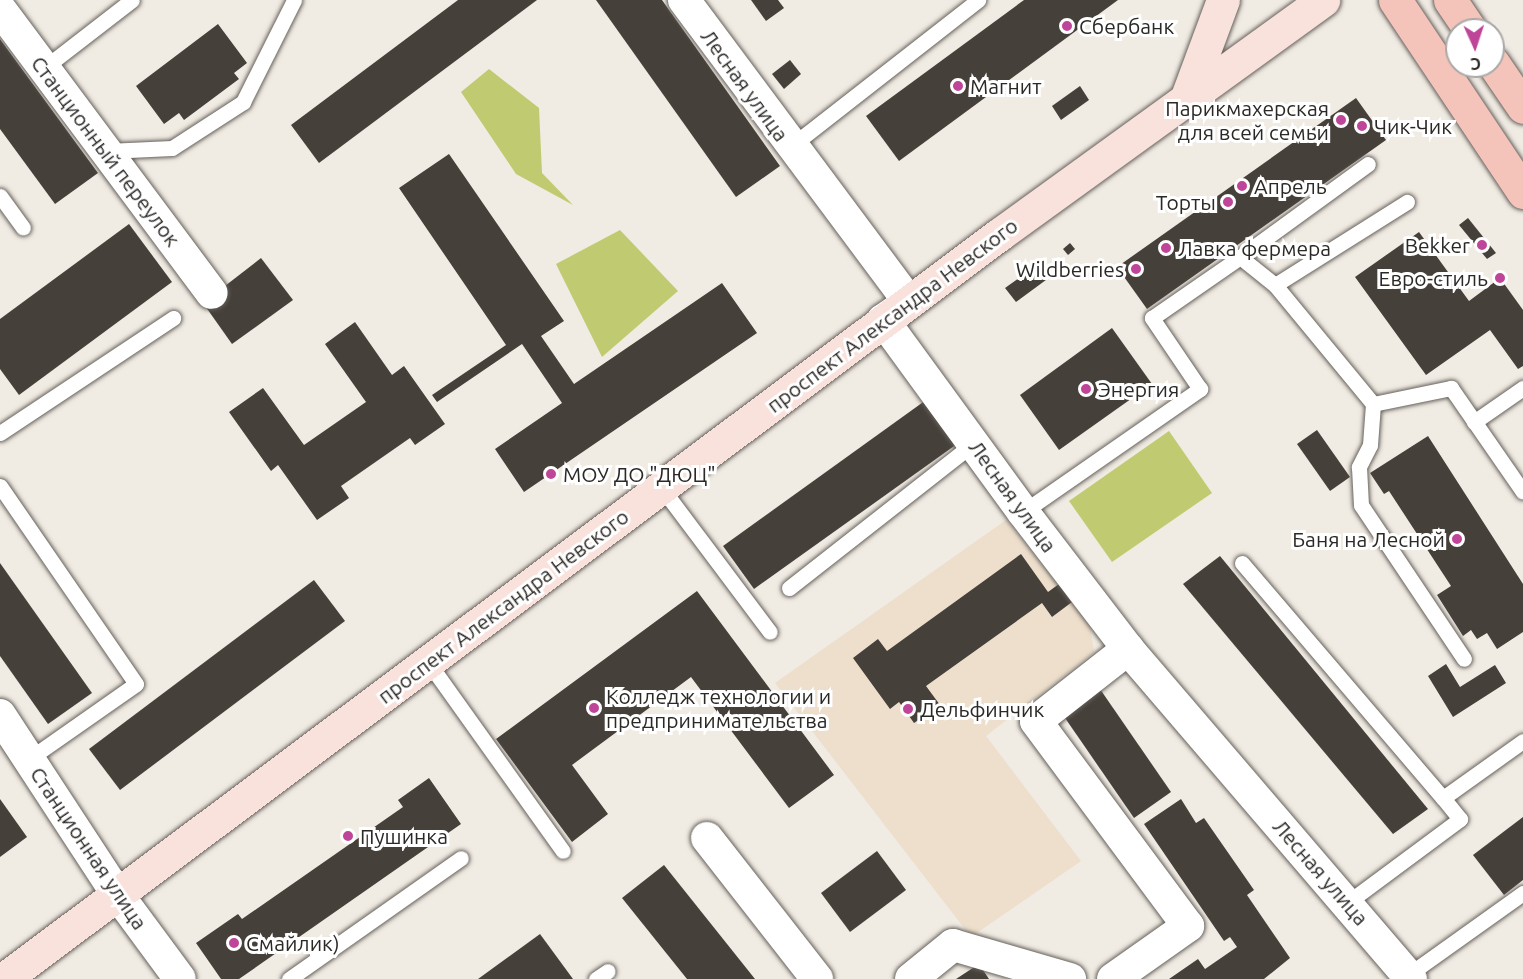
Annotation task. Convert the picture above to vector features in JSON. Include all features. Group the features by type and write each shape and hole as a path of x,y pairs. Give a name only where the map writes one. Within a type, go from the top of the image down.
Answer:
{"main road":[{"path":"1188,94 1223,0"},
{"name":"проспект Александра Невского","path":"4,979 1188,94 1323,0"},
{"path":"1395,0 1523,192"},
{"path":"1450,0 1462,18"},
{"path":"1503,78 1523,107"}],"street":[{"name":"Лесная улица","path":"684,0 790,147 896,311 974,443 1023,512 1128,649 1410,977"},
{"name":"Станционный переулок","path":"0,9 212,293"},
{"path":"1113,979 1188,926 1036,721 1128,649"},
{"name":"Станционная улица","path":"0,715 118,895 180,979"},
{"path":"706,838 817,979"},
{"path":"910,979 953,945 1070,979"}],"lane":[{"path":"44,68 132,0"},
{"path":"106,151 172,148 243,102 294,0"},
{"path":"790,147 978,0"},
{"path":"1023,512 1200,389 1152,318 1368,164"},
{"path":"0,196 23,228"},
{"path":"1275,285 1407,202"},
{"path":"1240,257 1275,285 1373,404 1370,445 1359,467 1361,505 1464,659"},
{"path":"0,433 173,318"},
{"path":"1373,404 1451,388 1523,492"},
{"path":"1474,422 1523,388"},
{"path":"789,588 974,443"},
{"path":"0,486 136,684 29,759"},
{"path":"661,488 770,632"},
{"path":"1242,563 1460,819 1347,903"},
{"path":"428,662 563,851"},
{"path":"1443,798 1523,741"},
{"path":"290,979 460,858"},
{"path":"1410,977 1523,893"}],"shaded area":[{"name":"Дельфинчик","path":"1006,520 1090,625 1094,652 986,736 1081,861 971,937 775,683"}],"green space":[{"path":"489,69 539,108 542,173 573,205 516,174 461,92"},
{"path":"620,230 678,291 602,357 556,264"},
{"path":"1169,431 1212,493 1112,562 1069,501"}],"building":[{"path":"458,0 537,0 319,163 291,125"},
{"path":"596,0 662,0 780,166 736,197"},
{"path":"751,0 778,0 784,8 766,21"},
{"path":"1024,0 1118,0 899,161 866,116"},
{"path":"218,24 247,63 234,73 239,79 184,120 179,113 164,124 136,86"},
{"path":"0,39 98,173 55,204 0,129"},
{"path":"790,60 801,74 784,89 772,74"},
{"path":"1080,86 1089,100 1061,120 1052,106"},
{"path":"1356,98 1386,140 1147,309 1117,267"},
{"path":"449,154 564,321 541,336 574,384 722,283 757,333 524,492 495,449 562,403 522,344 437,402 432,395 506,345 399,188"},
{"name":"Bekker","path":"1468,218 1496,253 1487,259 1459,225"},
{"path":"129,224 172,282 19,395 0,369 0,319"},
{"path":"1419,232 1469,301 1500,278 1523,310 1523,366 1518,369 1490,330 1426,375 1355,277"},
{"path":"1070,243 1075,249 1068,255 1063,249"},
{"path":"261,258 293,300 232,344 203,303"},
{"path":"1040,263 1050,277 1016,302 1005,288"},
{"path":"355,322 392,375 404,366 445,424 415,445 410,438 341,486 349,498 317,520 278,465 271,471 229,412 263,388 304,445 366,402 325,344"},
{"name":"Энергия","path":"1112,328 1152,384 1059,450 1020,395"},
{"path":"933,395 964,439 754,589 723,546"},
{"path":"1317,430 1350,477 1330,491 1297,444"},
{"name":"Баня на Лесной","path":"1428,436 1523,584 1523,632 1497,649 1487,633 1477,639 1471,630 1463,636 1437,595 1451,586 1389,491 1384,494 1370,473"},
{"path":"1021,554 1048,592 1059,584 1072,602 1052,617 1042,603 926,686 940,705 914,723 899,702 890,709 853,658 878,639 887,651"},
{"path":"1220,556 1428,809 1393,834 1183,584"},
{"path":"0,563 92,693 48,724 0,656"},
{"path":"314,580 345,621 120,790 89,749"},
{"name":"Колледж технологии и предпринимательства","path":"697,591 834,775 789,808 691,677 572,765 608,814 572,842 496,739"},
{"path":"1446,664 1460,687 1495,665 1506,683 1453,717 1428,676"},
{"path":"1100,689 1171,792 1134,818 1063,715"},
{"path":"429,778 461,824 239,979 221,979 196,943 238,914 242,919 403,807 398,800"},
{"path":"0,799 27,837 0,857"},
{"path":"1181,799 1196,823 1204,818 1254,890 1247,895 1290,958 1264,979 1169,979 1198,959 1205,969 1237,947 1230,937 1224,941 1144,824"},
{"path":"1523,817 1523,880 1504,895 1473,855"},
{"path":"877,851 906,890 850,932 821,893"},
{"path":"664,865 755,979 687,979 622,898"},
{"path":"540,934 573,979 478,979"},
{"path":"979,964 989,979 956,979"}],"place":[{"name":"Сбербанк","path":"1067,26"},
{"name":"Магнит","path":"958,86"},
{"name":"Парикмахерская для всей семьи","path":"1341,120"},
{"name":"Чик-Чик","path":"1362,126"},
{"name":"Апрель","path":"1242,186"},
{"name":"Торты","path":"1228,202"},
{"name":"Bekker","path":"1482,245"},
{"name":"Лавка фермера","path":"1166,248"},
{"name":"Wildberries","path":"1136,269"},
{"name":"Евро-стиль","path":"1500,278"},
{"name":"Энергия","path":"1086,389"},
{"name":"МОУ ДО \"ДЮЦ\"","path":"551,474"},
{"name":"Баня на Лесной","path":"1457,539"},
{"name":"Колледж технологии и предпринимательства","path":"594,708"},
{"name":"Дельфинчик","path":"908,709"},
{"name":"Пушинка","path":"348,836"},
{"name":"Смайлик)","path":"234,943"}]}
